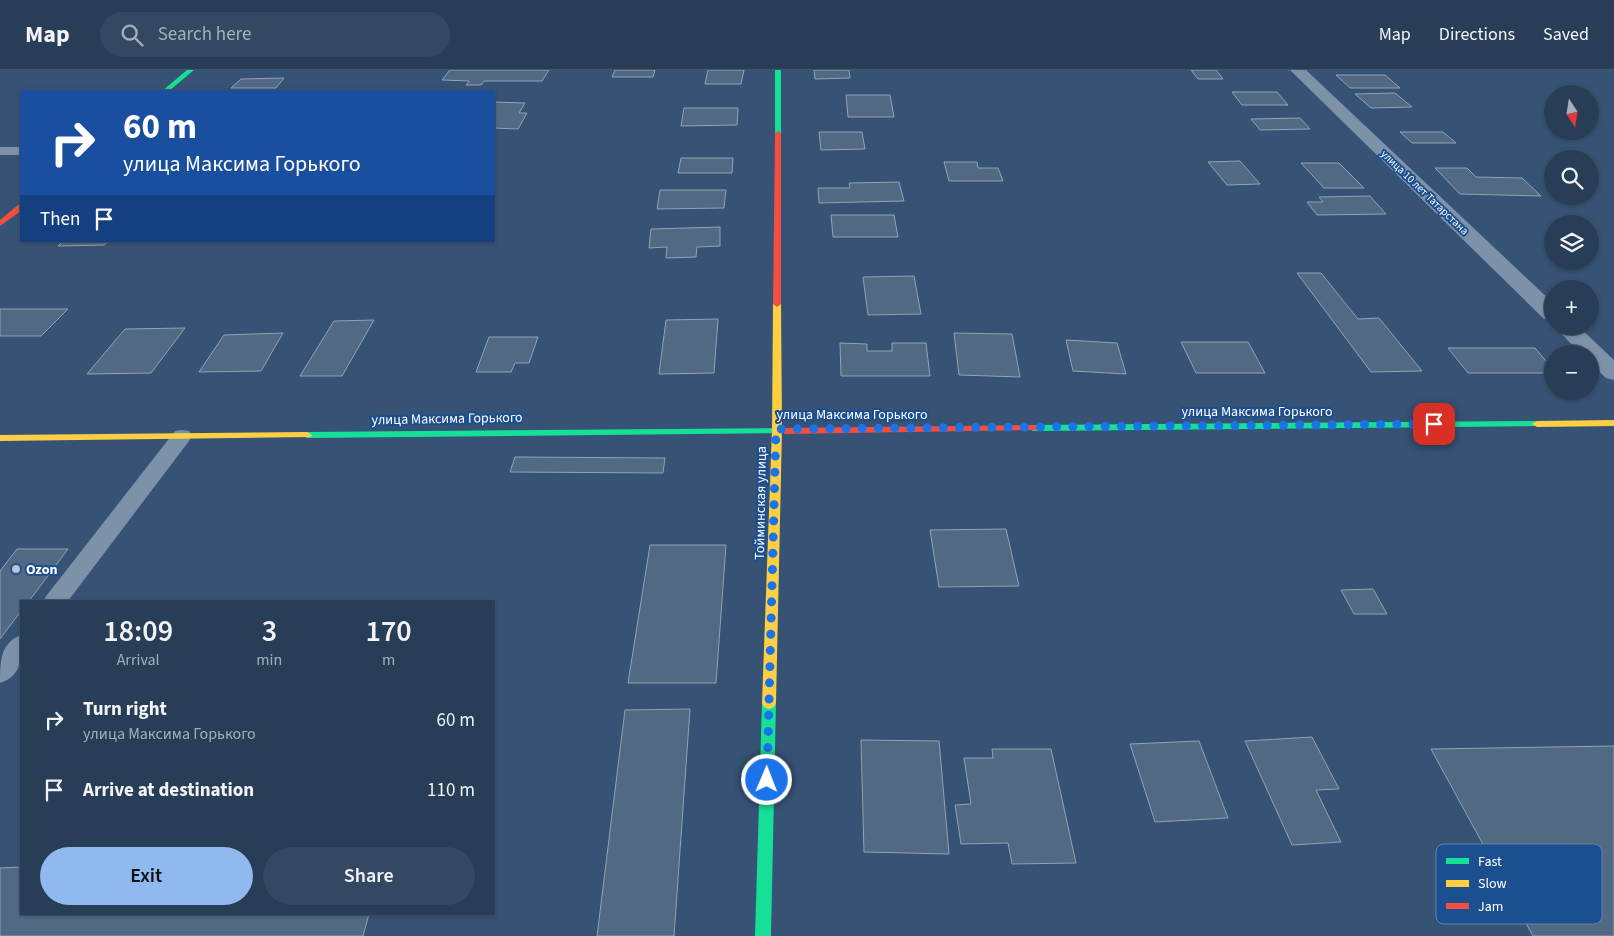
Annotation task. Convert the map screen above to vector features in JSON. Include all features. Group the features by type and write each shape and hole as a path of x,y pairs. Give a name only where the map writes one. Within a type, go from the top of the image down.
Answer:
{"street":[{"path":"166,90 191,70"},
{"name":"Тойминская улица","path":"763,936 776,429 778,70"},
{"name":"улица 10 лет Татарстана","path":"1297,70 1544,306"},
{"path":"0,224 20,208"},
{"path":"1574,335 1614,373"},
{"name":"улица Максима Горького","path":"0,438 776,429 1614,423"}],"lane":[{"path":"0,151 20,151"},
{"path":"56,600 182,436"},
{"path":"0,673 20,646"}],"building":[{"path":"450,70 549,70 542,81 484,81 481,85 466,85 469,81 442,80"},
{"path":"615,70 655,70 653,77 612,77"},
{"path":"708,70 744,70 741,84 705,84"},
{"path":"814,70 849,70 850,78 815,79"},
{"path":"1191,70 1216,70 1223,79 1198,79"},
{"path":"1336,75 1385,75 1400,88 1350,88"},
{"path":"284,78 276,88 231,88 241,79"},
{"path":"1232,92 1277,92 1288,105 1242,105"},
{"path":"1395,93 1412,107 1371,108 1355,94"},
{"path":"846,95 890,95 894,117 848,117"},
{"path":"495,102 525,103 519,113 527,113 518,129 495,128"},
{"path":"684,108 738,108 737,125 681,126"},
{"path":"1300,118 1310,129 1260,130 1251,119"},
{"path":"819,132 862,132 865,149 821,150"},
{"path":"1400,132 1443,132 1456,143 1412,143"},
{"path":"681,158 733,158 732,173 678,173"},
{"path":"1240,161 1260,184 1227,185 1208,162"},
{"path":"944,162 977,162 978,168 998,168 1003,181 949,181"},
{"path":"1301,163 1339,163 1364,188 1324,188"},
{"path":"1435,168 1467,168 1476,177 1522,178 1541,196 1460,194"},
{"path":"899,182 904,201 819,203 818,188 850,188 849,183"},
{"path":"660,190 726,190 724,208 657,209"},
{"path":"1370,196 1386,214 1317,215 1307,202 1323,202 1319,197"},
{"path":"831,215 894,215 898,237 833,237"},
{"path":"720,227 720,246 697,247 696,257 666,258 667,247 649,248 651,229"},
{"path":"62,242 108,242 104,245 58,246"},
{"path":"1297,273 1321,273 1358,319 1379,318 1422,371 1371,372"},
{"path":"914,276 921,314 868,315 863,277"},
{"path":"0,309 68,309 41,336 0,336"},
{"path":"718,319 714,373 659,374 666,320"},
{"path":"374,320 342,376 300,376 334,321"},
{"path":"185,328 151,373 87,374 125,329"},
{"path":"283,333 261,371 199,372 224,335"},
{"path":"954,333 1012,334 1020,377 959,375"},
{"path":"489,337 538,337 529,363 515,363 511,372 476,372"},
{"path":"1066,340 1117,343 1126,374 1073,371"},
{"path":"1181,342 1248,342 1265,373 1196,373"},
{"path":"840,343 867,344 867,351 892,351 892,343 926,343 930,376 841,376"},
{"path":"1448,348 1535,348 1544,359 1544,373 1468,373"},
{"path":"515,457 665,458 663,473 510,472"},
{"path":"1006,529 1019,586 939,587 930,530"},
{"path":"650,545 726,545 716,683 628,683"},
{"path":"17,549 68,549 30,600 20,600 20,612 0,639 0,571"},
{"path":"1373,589 1387,614 1354,614 1341,590"},
{"path":"690,709 674,936 597,936 625,710"},
{"path":"1312,737 1339,789 1316,790 1341,842 1292,845 1245,741"},
{"path":"861,740 939,741 949,854 864,852"},
{"path":"1199,741 1228,818 1155,822 1130,744"},
{"path":"1614,746 1614,936 1533,936 1526,924 1602,924 1602,844 1483,844 1431,749"},
{"path":"992,749 1051,749 1076,863 1012,864 1008,843 961,844 955,805 971,804 964,758 993,758"},
{"path":"20,867 20,915 369,915 363,936 0,936 0,868"}],"traffic: fast":[{"path":"166,90 191,70"},
{"path":"778,70 778,133"},
{"path":"1033,428 1537,424"},
{"path":"307,435 785,431"},
{"path":"763,936 769,703"}],"traffic: slow":[{"path":"769,703 777,429 777,304"},
{"path":"1537,424 1614,423"},
{"path":"0,438 307,435"}],"traffic: jam":[{"path":"777,304 778,133"},
{"path":"0,224 20,208"},
{"path":"785,431 1033,428"}],"place":[{"name":"Ozon","path":"16,569"}],"route":[{"path":"767,780 776,429 1434,424"}]}
